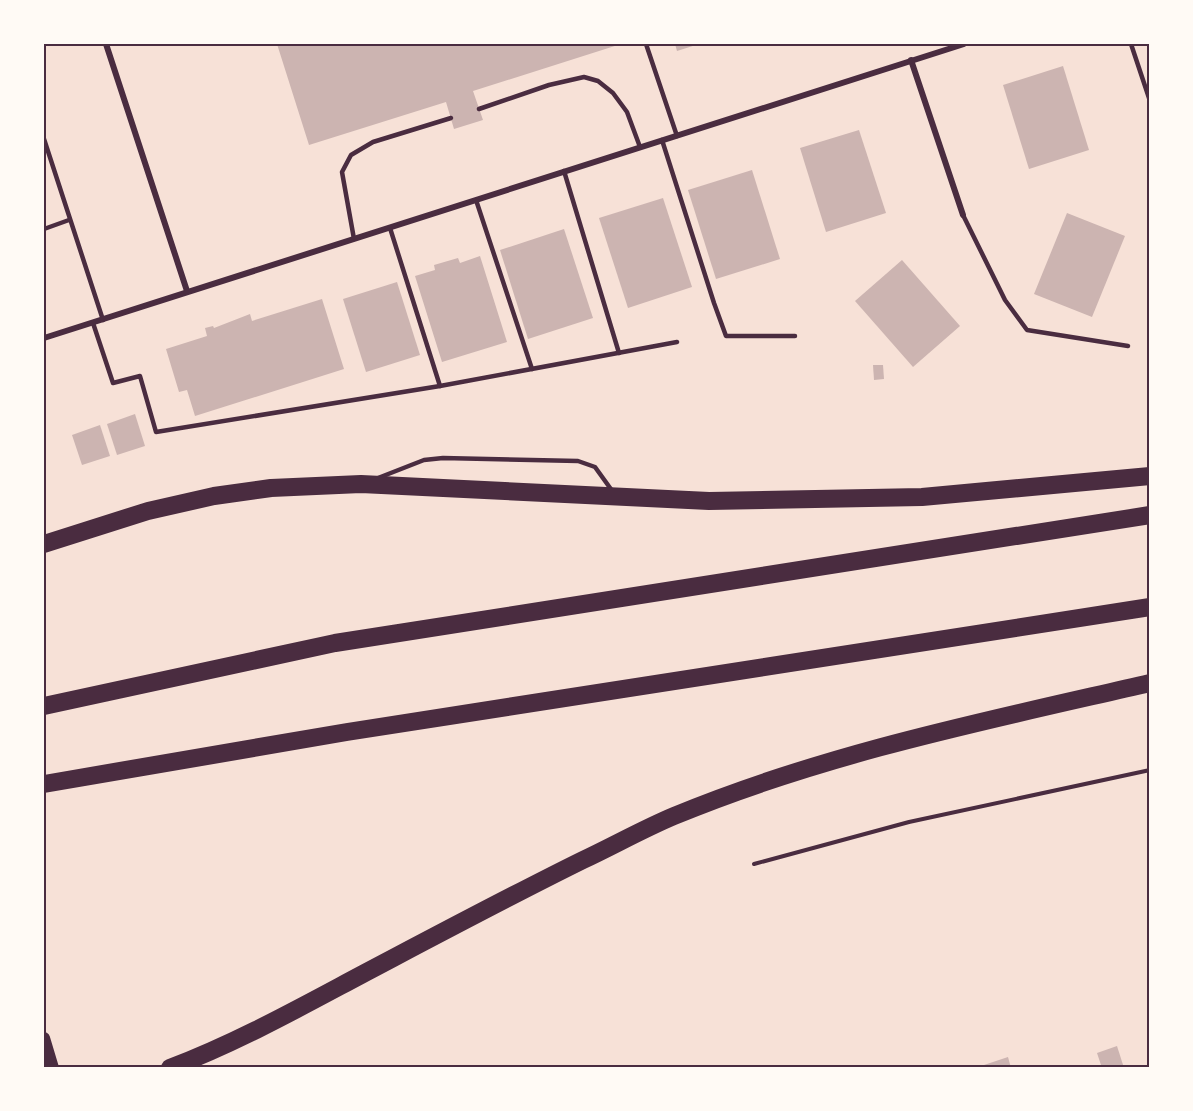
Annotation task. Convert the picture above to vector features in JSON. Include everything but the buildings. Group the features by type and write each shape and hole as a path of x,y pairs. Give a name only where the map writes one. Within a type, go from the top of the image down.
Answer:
{"highway":[{"path":"44,544 148,512 214,496 271,488 361,484 709,501 922,497 1149,476"},
{"path":"44,706 335,643 1149,514"},
{"path":"44,784 347,732 1149,607"},
{"path":"170,1068 193,1062 484,909 672,817 743,789 843,757 908,740 1149,683"}],"main road":[{"path":"44,1038 53,1068"}],"street":[{"path":"106,44 187,291"},
{"path":"44,338 964,44"},
{"path":"912,60 963,215"}],"lane":[{"path":"646,44 677,135"},
{"path":"1131,44 1149,101"},
{"path":"479,109 549,85 584,77 598,81 613,93 627,112 640,147"},
{"path":"354,239 342,172 351,155 373,142 451,118"},
{"path":"44,139 103,320"},
{"path":"662,141 726,336 795,336"},
{"path":"564,171 619,352"},
{"path":"476,200 531,369"},
{"path":"963,215 1005,300 1027,330 1128,346"},
{"path":"44,229 69,220"},
{"path":"390,228 440,386"},
{"path":"93,323 113,383 140,376 156,432 440,386 677,342"},
{"path":"361,484 424,460 443,458 578,461 595,467 616,497"}],"path":[{"path":"754,864 909,822 1149,770"}]}
